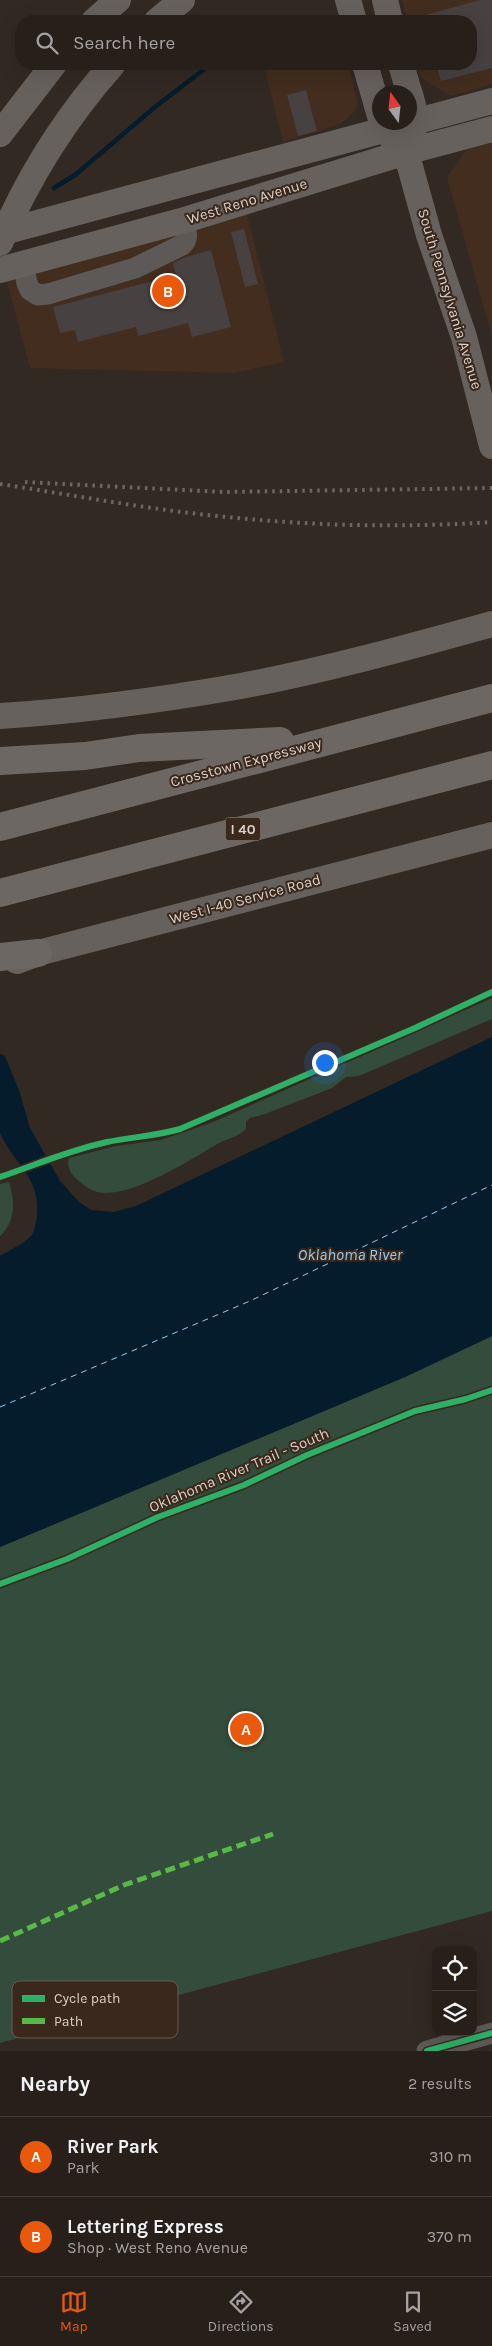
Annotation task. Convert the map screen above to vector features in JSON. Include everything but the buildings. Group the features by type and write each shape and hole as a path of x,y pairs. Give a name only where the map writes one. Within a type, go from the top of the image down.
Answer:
{"highway":[{"name":"Crosstown Expressway","path":"0,826 492,698"},
{"path":"0,761 85,756 139,748 337,738"},
{"name":"I 40","path":"0,893 492,765"},
{"path":"0,957 38,953"}],"main road":[{"path":"101,15 118,0"},
{"path":"164,15 182,0"},
{"path":"385,0 389,15"},
{"path":"0,134 49,70"},
{"path":"0,244 14,210 36,170 83,99 109,70"},
{"path":"367,70 372,90"},
{"path":"403,70 407,85"},
{"name":"West Reno Avenue","path":"417,121 492,101"},
{"name":"West Reno Avenue","path":"0,233 372,126"},
{"name":"West Reno Avenue","path":"12,267 182,220 406,152 492,129"},
{"path":"387,130 406,152 414,130"},
{"name":"South Pennsylvania Avenue","path":"406,152 429,236 464,337 492,446"},
{"path":"59,217 68,252"},
{"path":"0,716 146,701 242,686 325,668 492,624"},
{"name":"West I-40 Service Road","path":"0,967 38,953 492,835"}],"street":[{"path":"12,267 30,290 38,295 48,294 135,268 182,245 186,242 187,235 182,220"},
{"path":"427,2051 461,2046 492,2033"}],"shaded area":[{"path":"402,0 492,0 492,84 451,96 420,77 418,70 477,70 477,15 406,15"},
{"path":"265,70 350,70 358,103 354,112 340,124 283,142"},
{"path":"492,143 492,336 447,178 466,150"},
{"path":"247,214 284,362 234,373 30,368 6,279"}],"green space":[{"path":"492,998 492,1019 359,1076 346,1077 332,1088 250,1118 246,1122 246,1129 240,1134 219,1143 139,1186 105,1193 88,1188 76,1179 70,1171 68,1165 69,1158 116,1146 161,1140 213,1122"},
{"path":"9,1182 13,1210 9,1224 0,1236 0,1184"},
{"path":"492,1336 492,1911 178,1995 178,1981 12,1981 12,2038 19,2038 0,2043 0,1547 405,1377"}],"water":[{"name":"Oklahoma River","path":"492,1037 492,1336 405,1377 0,1547 0,1256 32,1235 37,1216 37,1202 35,1191 25,1171 5,1144 0,1133 0,1054 5,1056 19,1090 30,1128 60,1181 79,1202 91,1210 114,1212 136,1206"}],"waterway":[{"path":"54,188 75,175 155,107 203,70"}],"ferry route":[{"path":"0,1407 250,1301 492,1185"}],"railway":[{"path":"25,482 224,492 492,488"},
{"path":"0,484 163,510 286,522 355,525 424,525 492,522"}],"marked path":[{"path":"0,1941 124,1885 273,1834"}],"cycle path":[{"path":"0,1177 93,1145 180,1129 415,1028 492,992"},
{"name":"Oklahoma River Trail - South","path":"0,1584 67,1559 158,1517 244,1485 307,1455 415,1411 466,1399 492,1390"},
{"path":"427,2051 492,2033"}],"place":[{"name":"Lettering Express","path":"168,291"},
{"name":"River Park","path":"246,1729"}]}
